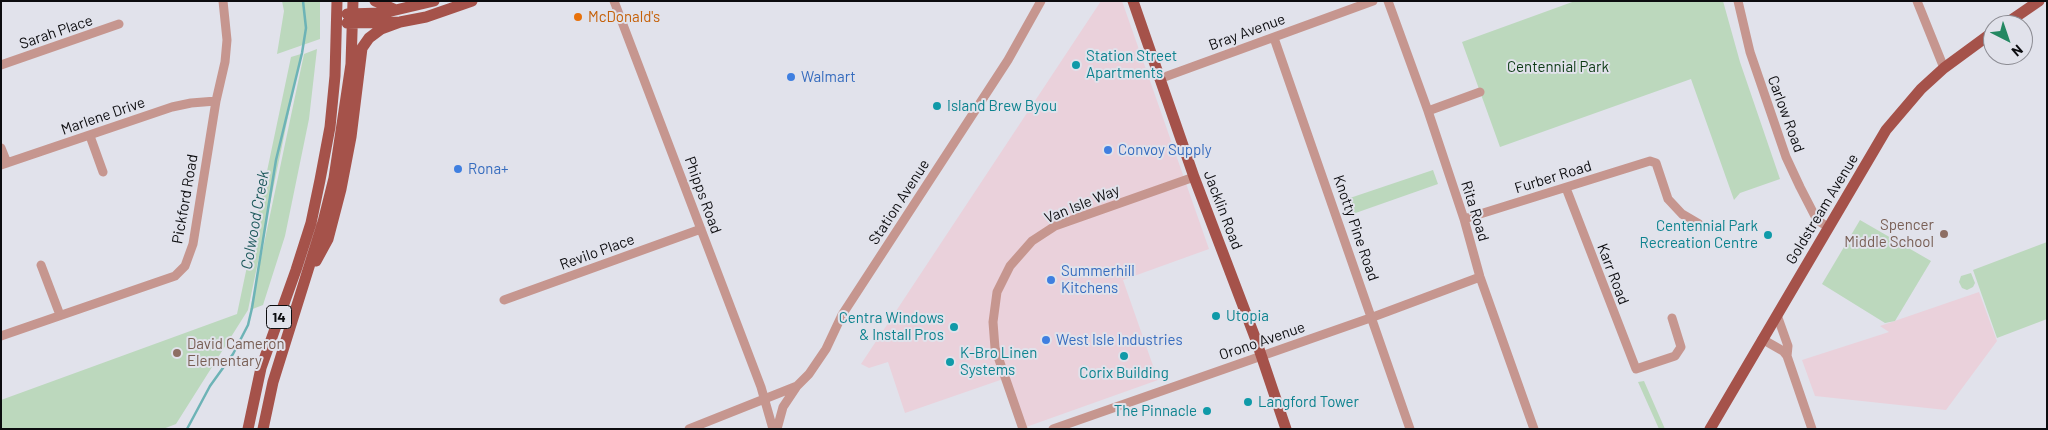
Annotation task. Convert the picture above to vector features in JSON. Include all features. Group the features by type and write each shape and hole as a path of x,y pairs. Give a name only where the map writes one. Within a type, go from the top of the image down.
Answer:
{"main road":[{"name":"14","path":"248,429 261,368 311,223 320,180 330,127 335,76 337,1"},
{"name":"14","path":"264,429 273,382 323,222 334,178 351,64 353,1"},
{"path":"375,1 399,16"},
{"path":"303,285 328,239 341,189 351,137 362,48 369,38 399,16 434,1"},
{"path":"338,18 426,17 472,1"},
{"name":"Jacklin Road","path":"1133,1 1194,177 1261,356 1286,429"},
{"path":"2019,15 2039,1"},
{"name":"Goldstream Avenue","path":"1710,429 1886,130 1911,99 1944,68 1983,39"}],"street":[{"name":"Pickford Road","path":"1,336 175,276 185,266 193,244 216,101 226,55 227,40 223,1"},
{"name":"Phipps Road","path":"614,1 748,350 773,429"},
{"name":"Station Avenue","path":"689,429 797,386 816,364 826,349 842,315 1008,60 1041,1"},
{"name":"Bray Avenue","path":"1159,78 1373,1"},
{"name":"Rita Road","path":"1388,1 1428,111 1464,219 1480,277 1534,429"},
{"name":"Carlow Road","path":"1738,1 1752,57 1786,157 1818,220 1828,227"},
{"path":"1917,1 1944,68"},
{"name":"Sarah Place","path":"1,65 120,24"},
{"name":"Knotty Pine Road","path":"1274,38 1373,317 1410,429"},
{"path":"1428,111 1480,92"},
{"name":"Marlene Drive","path":"4,164 172,107 216,101"},
{"path":"90,136 103,172"},
{"path":"1,148 4,164"},
{"name":"Furber Road","path":"1464,219 1650,161 1656,163 1668,199 1682,214 1699,224"},
{"name":"Van Isle Way","path":"1023,429 995,348 994,340 993,322 997,292 1010,266 1032,241 1055,226 1194,177"},
{"name":"Karr Road","path":"1566,188 1636,369 1675,356 1681,347 1672,318"},
{"name":"Revilo Place","path":"504,300 701,229"},
{"path":"41,265 60,315"},
{"name":"Orono Avenue","path":"1052,429 1373,317 1480,277"},
{"path":"1777,315 1788,346 1787,356"},
{"path":"1762,340 1783,351 1787,356 1812,429"},
{"path":"777,429 783,407 797,386"},
{"path":"763,429 770,419"}],"shaded area":[{"path":"1101,1 1122,1 1209,249 1123,280 1158,380 1026,427 1009,377 905,413 888,362 869,368 861,364"},
{"path":"1979,292 1997,341 1946,410 1815,396 1802,360 1889,332 1880,326"}],"green space":[{"path":"282,1 320,1 320,39 277,54 284,11"},
{"name":"Centennial Park","path":"1575,1 1723,1 1740,62 1780,179 1740,193 1734,200 1691,79 1500,147 1462,42"},
{"path":"317,49 309,119 285,236 263,305 250,310 304,54"},
{"name":"David Cameron Elementary","path":"301,54 248,310 176,424 163,429 1,429 1,400 237,314 291,57"},
{"path":"1433,170 1438,184 1347,216 1344,200"},
{"path":"1860,220 1931,261 1895,321 1885,323 1822,284"},
{"path":"2047,242 2047,319 1997,338 1973,270"},
{"path":"1971,273 1975,283 1973,287 1967,290 1962,288 1959,282 1961,276"},
{"path":"1644,381 1665,429 1659,429 1638,382"}],"waterway":[{"name":"Colwood Creek","path":"187,429 210,386 233,354 248,325 276,160 302,53 306,28 303,1"}],"place":[{"name":"McDonald's","path":"578,17"},
{"name":"Station Street Apartments","path":"1076,65"},
{"name":"Walmart","path":"791,77"},
{"name":"Island Brew Byou","path":"937,106"},
{"name":"Convoy Supply","path":"1108,150"},
{"name":"Rona+","path":"458,169"},
{"name":"Spencer Middle School","path":"1944,234"},
{"name":"Centennial Park Recreation Centre","path":"1768,235"},
{"name":"Summerhill Kitchens","path":"1051,280"},
{"name":"Utopia","path":"1216,316"},
{"name":"Centra Windows & Install Pros","path":"954,327"},
{"name":"West Isle Industries","path":"1046,340"},
{"name":"David Cameron Elementary","path":"177,353"},
{"name":"Corix Building","path":"1124,356"},
{"name":"K-Bro Linen Systems","path":"950,362"},
{"name":"Langford Tower","path":"1248,402"},
{"name":"The Pinnacle","path":"1207,411"}]}
